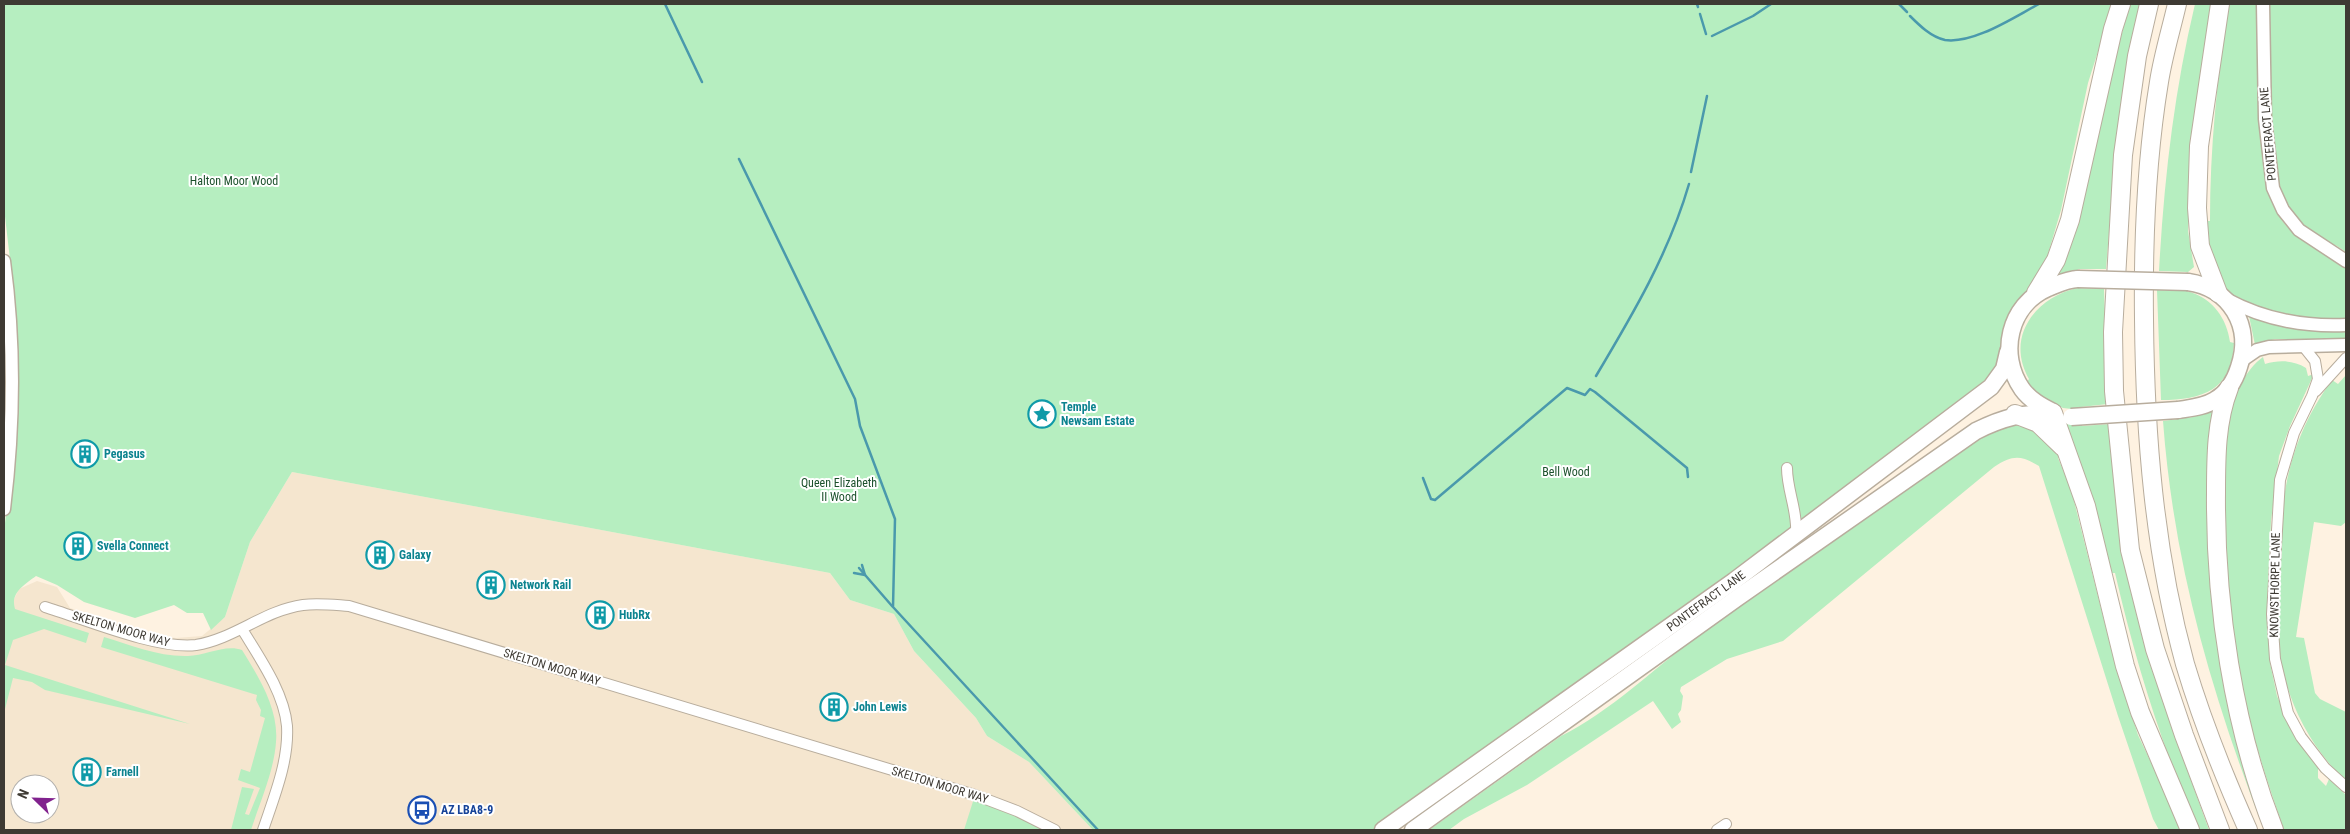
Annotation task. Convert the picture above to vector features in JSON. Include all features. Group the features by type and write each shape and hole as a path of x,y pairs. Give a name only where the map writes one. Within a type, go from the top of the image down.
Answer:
{"highway":[{"path":"2036,293 2056,260 2070,220 2113,29 2121,4"},
{"path":"2149,4 2137,56 2123,155 2112,332 2114,392 2130,550 2155,649 2184,735 2220,830"},
{"path":"2177,4 2159,81 2148,164 2143,239 2144,396 2150,469 2162,564 2185,663 2209,734 2248,830"},
{"path":"2220,4 2199,146 2197,208 2200,246 2219,295 2239,319 2243,331 2244,350 2229,388 2219,426 2216,468 2220,584 2227,645 2239,708 2253,764 2274,830"},
{"path":"2036,293 2064,281 2078,278 2188,282 2199,284 2219,295"},
{"name":"PONTEFRACT LANE","path":"1383,830 1816,521 1991,387 2004,369 2013,325 2021,310 2036,293"},
{"path":"2008,352 2011,366 2022,389 2037,403 2053,412 2071,417 2178,410 2202,406 2215,400 2229,388"},
{"path":"2053,412 2086,506 2120,646 2140,712 2190,830"},
{"name":"PONTEFRACT LANE","path":"1414,830 1737,598 1976,431 1998,419 2015,414 2053,412"},
{"path":"2015,414 2038,423 2068,452"}],"street":[{"name":"PONTEFRACT LANE","path":"2264,4 2265,120 2273,188 2283,210 2299,230 2346,260"},
{"path":"4,268 9,300 11,381 4,509"},
{"path":"2219,295 2236,305 2273,318 2296,323 2346,325"},
{"path":"2241,361 2257,350 2269,347 2346,345"},
{"name":"KNOWSTHORPE LANE","path":"2303,346 2313,356 2318,371 2318,383 2294,433 2280,480 2272,614 2275,659 2288,713 2301,738 2326,768 2346,787"},
{"name":"KNOWSTHORPE LANE","path":"2312,396 2346,358"},
{"path":"1787,468 1787,480 1798,520 1796,535"},
{"path":"1795,507 1816,521"},
{"name":"SKELTON MOOR WAY","path":"45,607 150,640 172,645 196,645 226,637 265,618 302,605 349,606 975,795 1017,811 1055,830"},
{"path":"242,629 271,679 284,710 287,725 286,746 278,785 263,830"}],"shaded area":[{"path":"292,472 830,573 850,600 894,614 914,651 976,718 987,736 1029,762 1093,830 4,830 4,619 19,589 37,581 57,587 70,608 152,635 176,638 202,636 225,617 250,542"}],"green space":[{"name":"Temple Newsam Estate","path":"4,4 2113,4 2088,83 2061,210 2048,254 2052,256 2039,277 2017,303 1995,374 1790,533 1376,830 1093,830 1029,762 987,736 976,718 914,651 894,614 850,600 830,573 292,472 250,542 225,617 211,630 203,613 187,613 174,605 135,618 84,602 57,585 36,576 19,590 14,598 15,609 89,633 86,643 44,629 13,640 5,665 190,724 45,690 32,682 13,678 4,713 4,532 15,435 17,362 13,285 4,208"},
{"path":"2130,4 2141,4 2117,136 2106,269 2078,269 2077,272 2055,276"},
{"path":"2195,4 2213,4 2190,173 2188,231 2194,267 2188,272 2159,271 2171,136 2181,70"},
{"path":"2229,4 2258,4 2263,158 2272,202 2282,221 2289,229 2346,269 2346,319 2301,318 2251,306 2228,291 2222,284 2214,267 2206,221 2210,221 2211,166 2215,112"},
{"path":"2267,4 2346,4 2346,252 2318,238 2292,218 2273,178"},
{"path":"2077,288 2104,289 2108,404 2081,407 2081,410 2063,408 2049,402 2037,393 2027,382 2029,379 2022,363 2020,348 2028,322 2037,310 2062,293"},
{"path":"2157,290 2186,291 2206,300 2218,311 2226,325 2230,342 2234,343 2228,372 2221,382 2202,394 2190,398 2161,400"},
{"path":"2249,316 2346,329 2346,339 2275,339 2255,345"},
{"path":"2263,357 2265,364 2281,361 2291,362 2306,368 2308,376 2314,374 2290,426 2279,456 2271,521 2267,604 2270,663 2277,696 2288,721 2318,765 2318,778 2326,786 2329,779 2346,795 2346,830 2284,830 2254,737 2240,678 2227,562 2225,505 2226,422 2237,391 2246,375"},
{"path":"2346,375 2346,522 2341,526 2314,522 2296,637 2304,638 2315,693 2320,699 2346,712 2346,782 2317,747 2301,722 2295,708 2282,668 2278,614 2280,534 2287,481 2294,455 2303,430 2332,380 2338,384"},
{"path":"2216,408 2213,536 2270,830 2264,830 2245,780 2212,680 2186,579 2168,475 2163,421 2193,417 2193,415 2206,413"},
{"path":"2065,423 2082,424 2082,426 2110,424 2150,655 2171,725 2209,830 2199,830 2161,736 2141,672 2115,573 2112,573 2092,502"},
{"path":"2011,425 2033,431 2062,455 2058,458 2071,489 2112,652 2138,735 2183,830 2159,830 2153,819 2118,716 2039,466 2027,460 2017,458 2006,460 1994,467 1783,641 1727,659 1681,687 1680,691 1683,696 1681,710 1678,714 1681,722 1672,729 1653,701 1527,785 1464,819 1449,830 1429,830 1561,736 1614,703 1695,638 1986,433"},
{"path":"104,637 166,655 188,656 229,648 242,650 266,693 271,705 276,730 273,764 251,830 231,830 242,787 254,789 245,814 249,815 260,788 238,780 241,769 250,772 265,718 260,716 261,710 256,700 257,695 101,647"},
{"path":"975,795 1055,830 964,830"}],"waterway":[{"path":"665,4 702,82"},
{"path":"1712,36 1753,16 1771,4"},
{"path":"1899,4 1907,12"},
{"path":"1910,16 1935,36 1945,40 1956,40 1981,34 2039,4"},
{"path":"1700,14 1706,34"},
{"path":"1691,172 1707,96"},
{"path":"739,159 855,399 860,426 895,519 893,607 1098,830"},
{"path":"1596,376 1661,259 1681,210 1689,184"},
{"path":"1423,478 1431,499 1435,500 1567,388 1585,395 1590,389 1595,392 1687,468 1688,477"},
{"path":"854,573 865,575 862,565"},
{"path":"859,568 892,606"}],"place":[{"name":"Temple Newsam Estate","path":"1042,414"},
{"name":"Pegasus","path":"85,454"},
{"name":"Svella Connect","path":"78,546"},
{"name":"Galaxy","path":"380,555"},
{"name":"Network Rail","path":"491,585"},
{"name":"HubRx","path":"600,615"},
{"name":"John Lewis","path":"834,707"},
{"name":"Farnell","path":"87,772"},
{"name":"AZ LBA8-9","path":"422,810"}],"park label":[{"name":"Halton Moor Wood","path":"234,181"},
{"name":"Bell Wood","path":"1566,472"},
{"name":"Queen Elizabeth II Wood","path":"839,490"}]}
